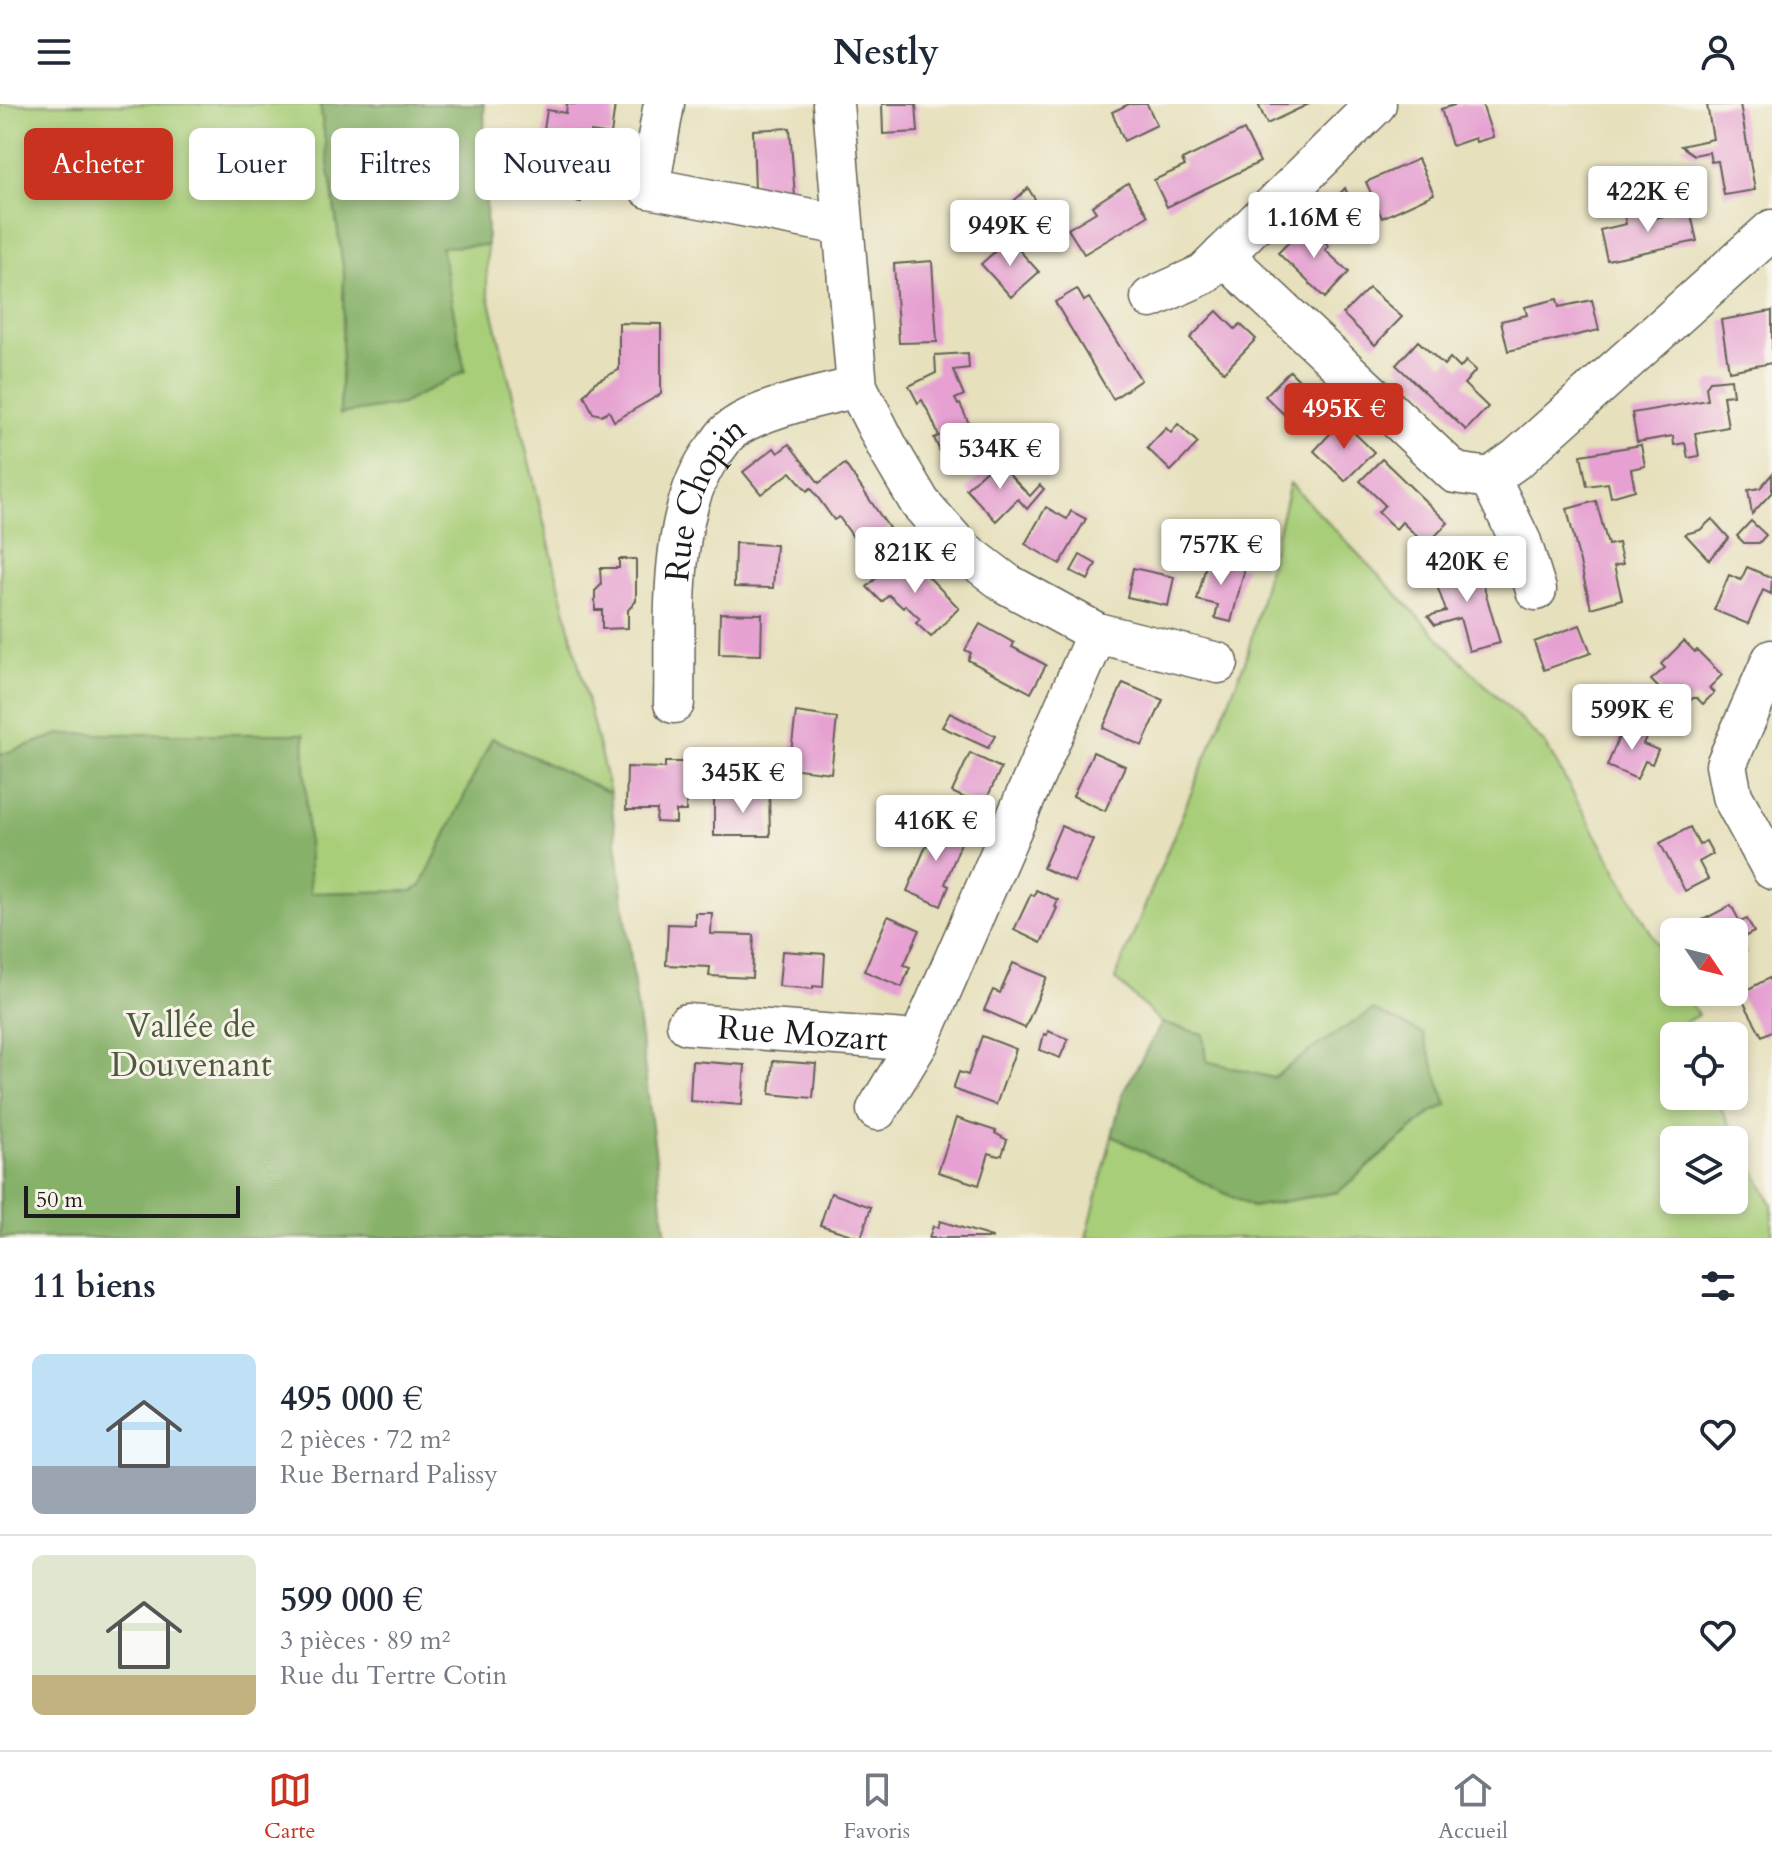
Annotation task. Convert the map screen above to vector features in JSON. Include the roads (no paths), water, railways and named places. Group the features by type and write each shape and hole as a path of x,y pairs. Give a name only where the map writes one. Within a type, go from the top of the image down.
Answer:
{"street":[{"path":"664,104 649,188 842,225"},
{"path":"833,104 857,387 920,503 961,549 1007,584 1097,633 1218,663"},
{"path":"1151,298 1204,274 1376,104"},
{"path":"1223,255 1455,473 1490,478 1518,458 1772,230"},
{"name":"Rue Chopin","path":"674,703 678,555 686,513 703,465 730,430 771,410 857,387"},
{"path":"1490,478 1521,542 1536,590"},
{"name":"Rue Mozart","path":"877,1110 919,1041 1097,633"},
{"path":"1772,660 1726,765 1732,796 1772,869"},
{"name":"Rue Mozart","path":"687,1024 919,1041"}],"park label":[{"name":"Vallée de Douvenant","path":"191,1044"}]}
